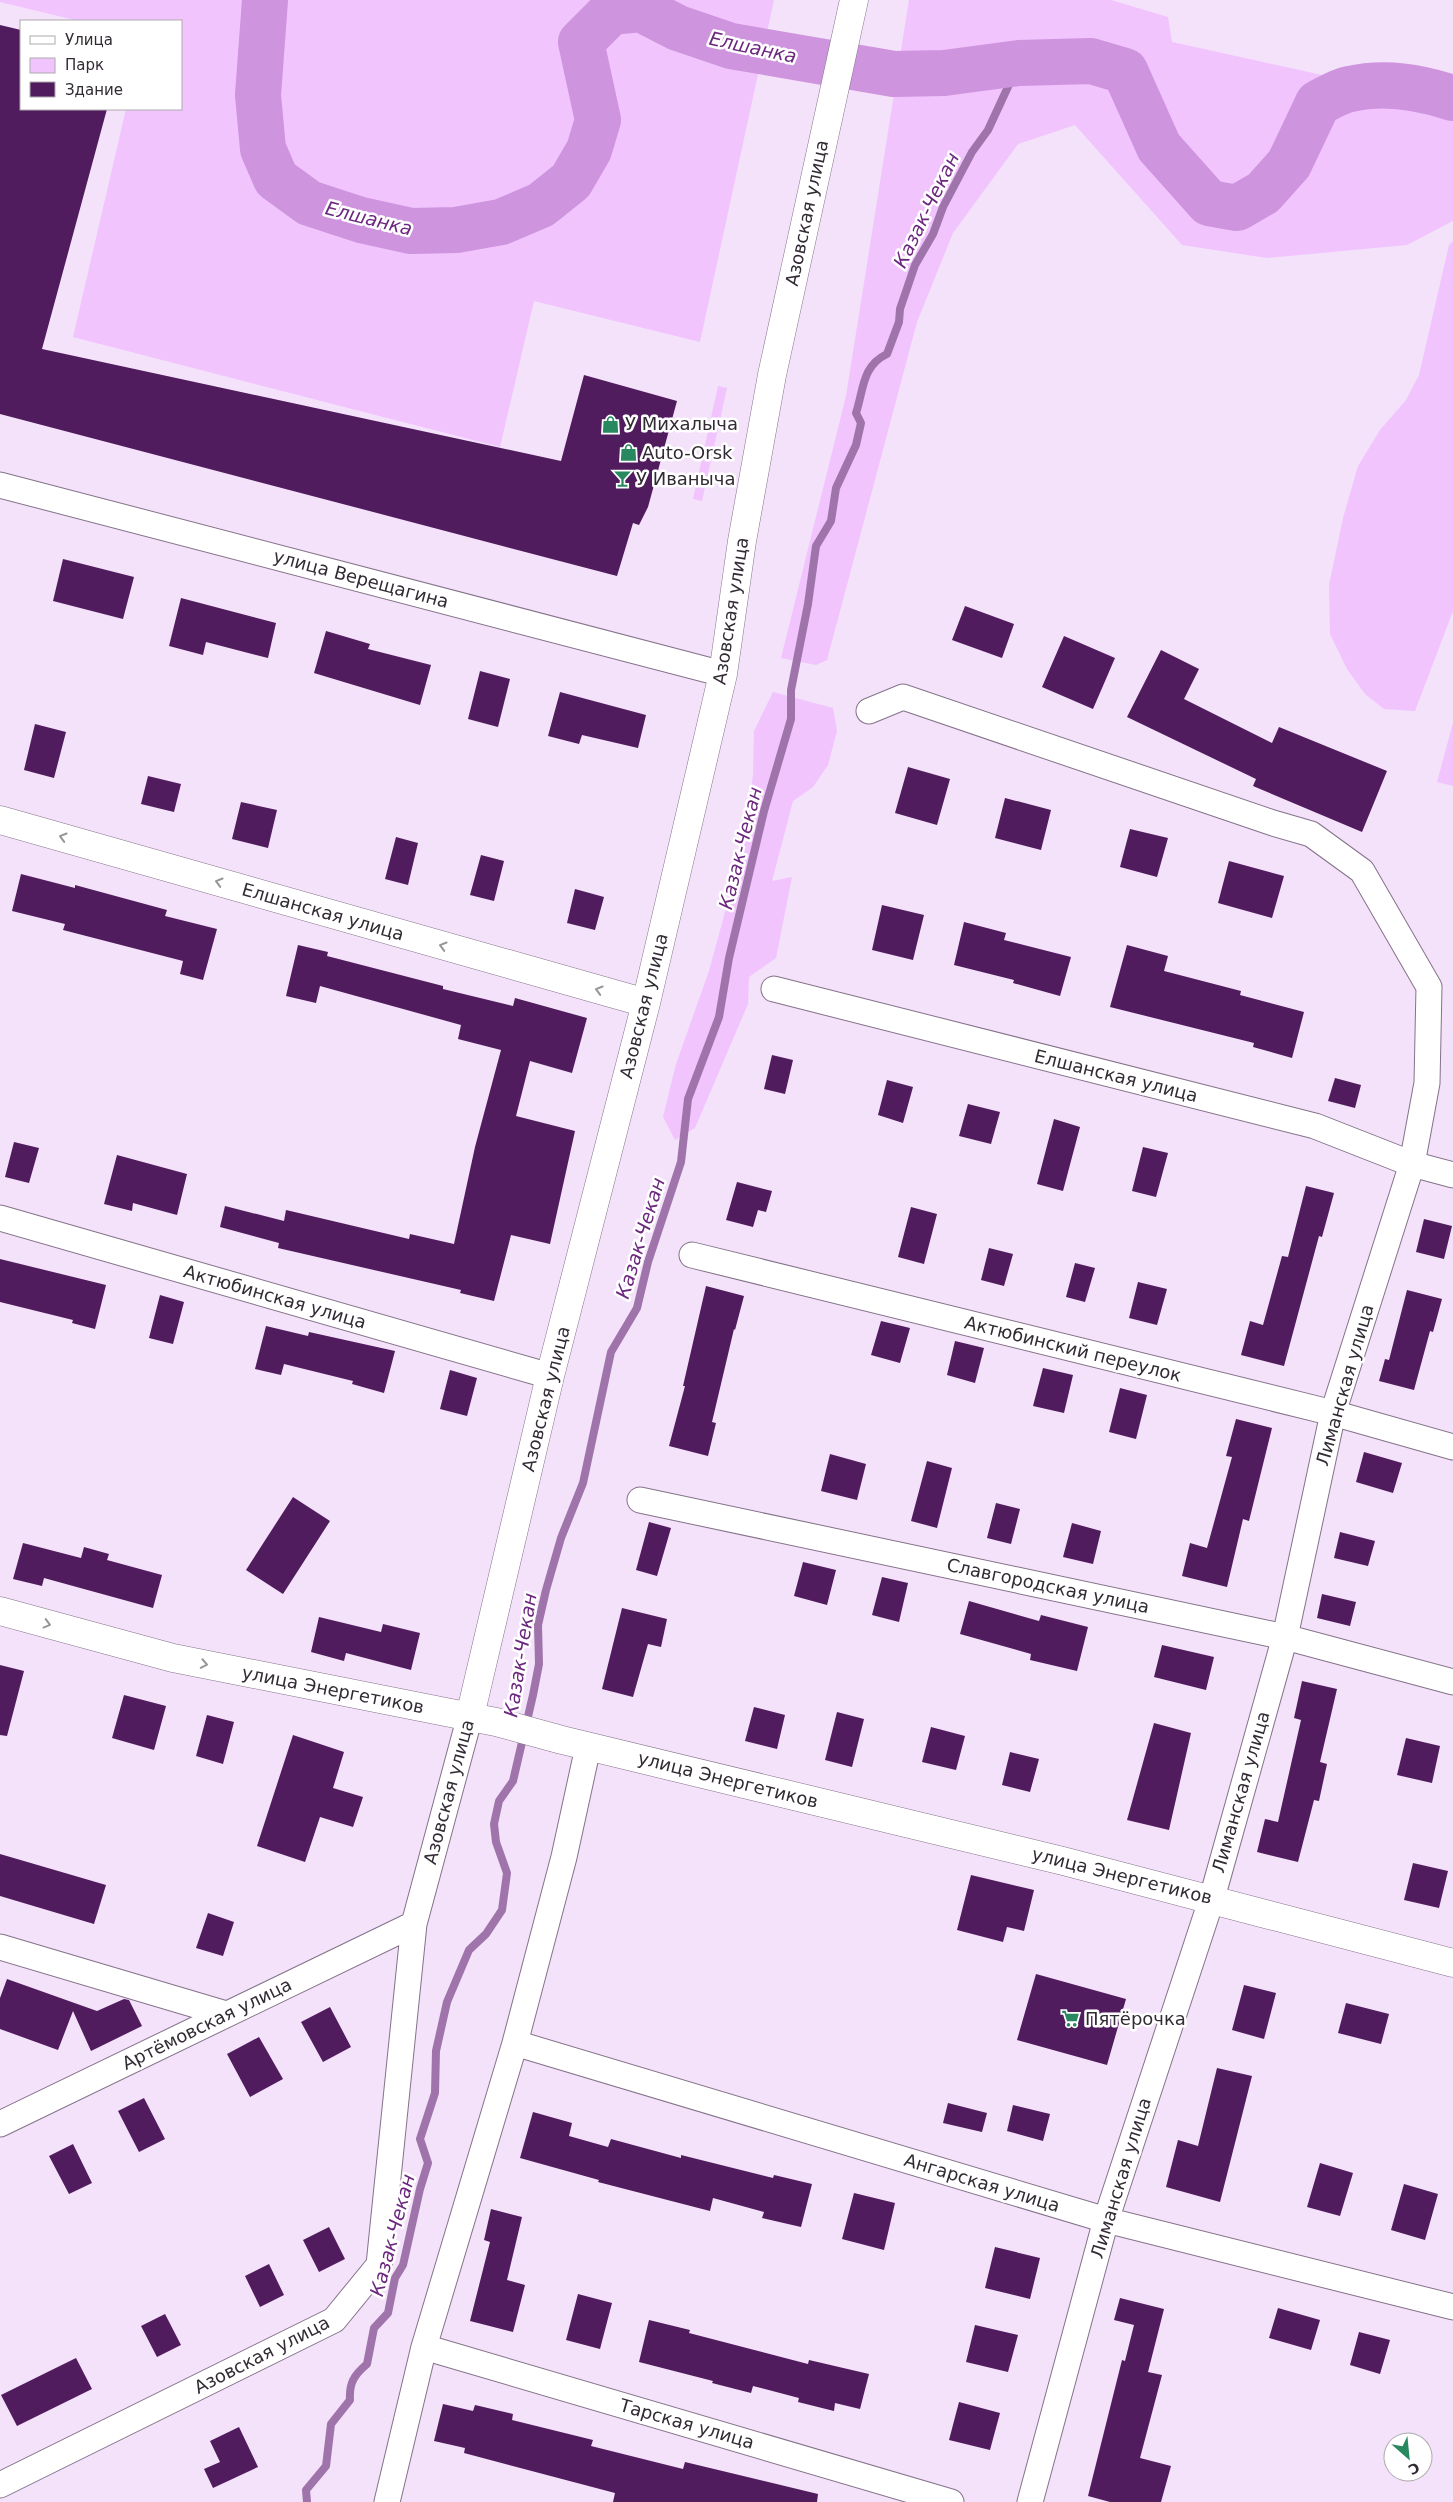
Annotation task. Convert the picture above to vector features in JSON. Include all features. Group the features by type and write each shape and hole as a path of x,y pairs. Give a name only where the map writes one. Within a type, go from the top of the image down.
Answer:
{"main road":[{"name":"Азовская улица","path":"470,1716 550,1376 646,1004 723,674 742,541 772,375 854,0"},
{"name":"Елшанская улица","path":"0,820 646,1004"},
{"name":"улица Энергетиков","path":"0,1611 173,1658 496,1722 575,1743 1212,1898 1453,1963"}],"street":[{"name":"улица Верещагина","path":"0,485 723,674"},
{"name":"Лиманская улица","path":"869,711 903,697 1273,823 1311,834 1362,871 1429,987 1427,1084 1412,1164 1333,1413 1285,1637 1212,1898 1106,2220 1030,2502"},
{"name":"Елшанская улица","path":"774,989 1316,1126 1412,1164 1453,1175"},
{"name":"Актюбинская улица","path":"0,1218 550,1376"},
{"name":"Актюбинский переулок","path":"692,1255 1333,1413 1453,1447"},
{"name":"Славгородская улица","path":"640,1500 1285,1637 1453,1682"},
{"name":"Азовская улица","path":"0,2485 334,2320 379,2265 414,1924 470,1716"},
{"path":"387,2502 424,2346 515,2043 564,1857 575,1743"},
{"name":"Артёмовская улица","path":"0,2124 414,1924"},
{"path":"0,1947 226,2014"},
{"name":"Ангарская улица","path":"515,2043 1106,2220 1453,2307"},
{"name":"Тарская улица","path":"424,2346 951,2502"}],"green space":[{"path":"0,0 774,0 700,342 534,301 500,447 73,337 126,110 182,110 182,20 75,20 0,2"},
{"path":"909,0 1111,0 1168,17 1172,42 1453,104 1453,221 1407,245 1267,258 1182,245 1075,125 1018,144 953,233 917,322 827,660 816,665 781,658 846,396"},
{"path":"1453,241 1453,611 1415,711 1384,709 1365,694 1347,669 1330,634 1329,585 1343,518 1358,466 1380,430 1406,400 1419,375 1449,245"},
{"path":"718,386 727,388 702,501 693,499"},
{"path":"773,692 833,708 837,731 828,765 813,787 793,801 772,881 792,877 776,958 749,977 748,1004 695,1128 675,1140 663,1117 676,1064 709,971 744,842 753,775 754,731"},
{"path":"1453,723 1453,786 1437,782"}],"building":[{"path":"0,25 20,30 20,110 107,110 42,349 561,461 584,375 677,401 648,507 639,525 633,523 617,576 0,414"},
{"path":"63,559 134,577 123,619 53,601"},
{"path":"181,598 276,623 268,658 206,642 203,655 169,646"},
{"path":"965,606 1014,624 1002,658 952,640"},
{"path":"326,631 370,644 368,649 431,665 420,705 314,673"},
{"path":"1064,636 1115,658 1093,709 1042,687"},
{"path":"1161,650 1199,669 1184,699 1272,743 1279,727 1387,771 1362,832 1253,786 1256,779 1127,717"},
{"path":"480,671 510,679 498,727 468,719"},
{"path":"560,692 646,715 638,748 582,735 579,744 548,736"},
{"path":"35,724 66,732 54,778 24,770"},
{"path":"908,767 950,779 937,825 895,813"},
{"path":"148,776 181,784 174,812 141,804"},
{"path":"1005,798 1051,810 1041,850 995,838"},
{"path":"241,802 277,810 268,848 232,839"},
{"path":"1130,829 1168,838 1157,877 1120,867"},
{"path":"396,837 418,843 408,885 385,879"},
{"path":"481,855 504,861 494,901 470,895"},
{"path":"1229,861 1284,876 1272,918 1218,903"},
{"path":"21,874 75,888 75,885 167,910 165,916 217,929 203,980 180,974 183,961 63,930 65,924 12,911"},
{"path":"575,889 604,897 595,930 567,923"},
{"path":"882,905 924,915 913,960 872,950"},
{"path":"964,922 1006,933 1004,940 1071,957 1060,996 1013,983 1014,980 954,965"},
{"path":"298,945 328,952 327,956 443,986 443,989 513,1006 515,998 587,1018 572,1073 530,1061 516,1116 575,1131 550,1244 511,1235 494,1301 460,1293 461,1290 278,1248 279,1243 220,1227 225,1206 284,1221 286,1210 409,1239 410,1234 454,1244 475,1147 501,1050 458,1039 461,1025 320,986 316,1003 286,996"},
{"path":"1127,945 1168,956 1164,971 1241,991 1240,995 1304,1012 1292,1058 1253,1047 1254,1043 1110,1007"},
{"path":"772,1055 793,1060 785,1094 764,1089"},
{"path":"1335,1078 1361,1085 1355,1108 1328,1101"},
{"path":"887,1080 913,1087 903,1123 878,1115"},
{"path":"968,1104 1000,1112 991,1144 959,1136"},
{"path":"1054,1119 1080,1127 1063,1191 1037,1184"},
{"path":"14,1142 39,1148 29,1183 5,1177"},
{"path":"1143,1147 1168,1153 1156,1197 1132,1191"},
{"path":"117,1155 187,1174 177,1215 133,1203 132,1211 104,1204"},
{"path":"737,1182 772,1191 766,1212 758,1210 753,1227 726,1220"},
{"path":"1306,1186 1334,1193 1322,1237 1319,1236 1284,1366 1241,1355 1250,1321 1263,1325 1282,1256 1288,1257"},
{"path":"911,1207 937,1214 924,1264 898,1257"},
{"path":"1424,1219 1452,1226 1444,1259 1416,1252"},
{"path":"989,1248 1013,1254 1004,1286 981,1280"},
{"path":"0,1259 106,1285 95,1329 72,1323 73,1320 0,1302"},
{"path":"1075,1263 1095,1268 1085,1302 1066,1297"},
{"path":"1138,1282 1167,1289 1157,1325 1129,1318"},
{"path":"706,1286 744,1296 734,1329 712,1422 716,1423 708,1456 669,1446 685,1386 683,1386"},
{"path":"1407,1290 1442,1299 1433,1332 1430,1331 1414,1390 1379,1381 1385,1359 1389,1360"},
{"path":"160,1295 184,1302 173,1344 149,1338"},
{"path":"881,1321 910,1328 900,1363 871,1355"},
{"path":"266,1326 308,1336 309,1332 395,1351 384,1393 352,1384 353,1381 284,1364 281,1375 255,1369"},
{"path":"955,1341 984,1348 975,1383 947,1375"},
{"path":"1043,1368 1073,1375 1064,1413 1033,1406"},
{"path":"450,1370 477,1378 467,1416 440,1409"},
{"path":"1120,1388 1147,1395 1136,1439 1109,1432"},
{"path":"1236,1419 1272,1428 1249,1521 1243,1519 1227,1587 1182,1576 1190,1543 1207,1548 1232,1457 1226,1456"},
{"path":"1364,1452 1402,1463 1393,1493 1356,1482"},
{"path":"830,1454 866,1464 857,1500 821,1491"},
{"path":"927,1461 952,1468 937,1528 911,1521"},
{"path":"293,1497 330,1521 283,1594 246,1570"},
{"path":"996,1503 1020,1509 1011,1544 987,1538"},
{"path":"649,1522 671,1528 657,1576 636,1570"},
{"path":"1072,1523 1101,1531 1093,1564 1063,1557"},
{"path":"1340,1532 1375,1541 1368,1566 1334,1558"},
{"path":"23,1543 81,1558 84,1547 109,1554 107,1560 162,1575 153,1608 44,1578 42,1586 13,1579"},
{"path":"803,1562 836,1570 827,1605 794,1596"},
{"path":"882,1577 908,1583 899,1622 872,1615"},
{"path":"1322,1594 1356,1602 1350,1626 1317,1618"},
{"path":"969,1601 1039,1621 1041,1615 1088,1627 1077,1671 1030,1660 1031,1654 960,1634"},
{"path":"622,1608 667,1619 661,1647 648,1644 633,1697 602,1689"},
{"path":"319,1617 381,1632 383,1624 420,1633 411,1670 346,1653 344,1661 311,1652"},
{"path":"1162,1645 1214,1657 1206,1690 1154,1677"},
{"path":"0,1665 24,1671 7,1736 0,1735"},
{"path":"1302,1681 1337,1689 1320,1762 1327,1764 1319,1801 1314,1800 1298,1862 1257,1852 1265,1819 1278,1822 1301,1720 1294,1718"},
{"path":"124,1695 166,1706 154,1750 112,1738"},
{"path":"754,1707 785,1715 777,1749 745,1741"},
{"path":"837,1712 864,1719 852,1767 825,1760"},
{"path":"207,1715 234,1722 223,1764 196,1756"},
{"path":"1154,1723 1191,1733 1169,1830 1127,1820"},
{"path":"931,1727 965,1736 956,1770 922,1762"},
{"path":"293,1735 344,1752 333,1788 363,1797 353,1827 320,1817 305,1862 257,1846"},
{"path":"1406,1738 1440,1746 1432,1783 1397,1775"},
{"path":"1010,1752 1039,1759 1030,1792 1002,1785"},
{"path":"0,1854 106,1885 94,1924 0,1896"},
{"path":"1413,1863 1448,1871 1439,1908 1404,1900"},
{"path":"971,1875 1034,1890 1024,1931 1007,1927 1003,1942 957,1930"},
{"path":"208,1913 234,1922 223,1956 196,1948"},
{"name":"Пятёрочка","path":"1036,1974 1126,1999 1107,2065 1017,2040"},
{"path":"7,1979 97,2011 124,1999 129,2000 142,2026 91,2051 73,2011 58,2050 0,2029 0,1998"},
{"path":"1244,1985 1276,1993 1264,2039 1232,2030"},
{"path":"1346,2003 1389,2014 1381,2044 1338,2033"},
{"path":"330,2007 351,2047 323,2062 301,2022"},
{"path":"259,2037 283,2079 250,2097 227,2054"},
{"path":"1217,2068 1252,2076 1220,2202 1166,2187 1178,2140 1198,2146"},
{"path":"144,2098 165,2139 139,2152 118,2111"},
{"path":"948,2103 987,2113 982,2132 943,2123"},
{"path":"1013,2105 1050,2114 1043,2141 1007,2131"},
{"path":"533,2112 572,2123 569,2136 608,2147 611,2139 681,2158 681,2155 773,2178 774,2175 812,2184 801,2227 762,2218 764,2212 713,2198 710,2211 598,2182 599,2180 520,2158"},
{"path":"73,2144 92,2183 69,2194 49,2156"},
{"path":"1320,2163 1353,2173 1340,2216 1307,2207"},
{"path":"1404,2184 1438,2194 1425,2240 1391,2230"},
{"path":"854,2193 895,2203 884,2250 842,2239"},
{"path":"491,2209 522,2217 507,2280 525,2285 513,2332 470,2321 490,2242 484,2240"},
{"path":"329,2227 345,2259 319,2272 303,2240"},
{"path":"995,2247 1040,2258 1030,2299 985,2288"},
{"path":"269,2264 284,2295 260,2307 245,2276"},
{"path":"578,2294 612,2303 600,2349 566,2340"},
{"path":"1120,2298 1164,2309 1148,2372 1162,2375 1140,2458 1171,2466 1161,2502 1110,2502 1088,2496 1122,2360 1125,2361 1134,2325 1114,2320"},
{"path":"1278,2308 1320,2320 1311,2350 1269,2338"},
{"path":"165,2314 181,2345 157,2357 141,2326"},
{"path":"649,2320 690,2330 689,2333 808,2364 809,2360 869,2374 860,2409 835,2403 834,2411 798,2402 799,2398 753,2386 751,2393 639,2362"},
{"path":"975,2325 1018,2335 1008,2372 966,2362"},
{"path":"1359,2332 1390,2340 1380,2374 1350,2365"},
{"path":"76,2358 92,2389 17,2426 1,2395"},
{"path":"959,2402 1000,2413 990,2450 949,2440"},
{"path":"443,2404 473,2411 475,2405 513,2414 512,2420 593,2440 591,2446 683,2469 685,2462 818,2494 817,2502 613,2502 615,2493 464,2453 465,2448 434,2441"},
{"path":"239,2427 258,2467 213,2488 204,2469 220,2462 210,2441"}],"waterway":[{"name":"Елшанка","path":"265,0 258,95 263,149 276,179 309,203 361,220 411,231 456,230 501,222 541,205 571,181 589,150 598,120 581,42 611,12 641,9 678,28 731,46 894,74 944,73 1019,63 1091,61 1125,71 1159,147 1209,203 1237,208 1263,193 1289,164 1318,103 1342,91 1376,85 1415,88 1453,98"},
{"name":"Казак-Чекан","path":"307,2502 306,2490 326,2466 331,2424 350,2400 350,2389 353,2380 367,2364 374,2328 388,2313 395,2278 403,2265 420,2189 428,2163 420,2139 435,2093 436,2051 447,2002 469,1950 486,1934 502,1910 507,1873 496,1842 494,1824 499,1801 513,1781 533,1695 539,1664 538,1625 546,1590 561,1538 583,1483 611,1352 637,1308 648,1262 681,1162 688,1099 719,1017 729,958 764,811 791,719 791,690 808,604 816,546 831,521 836,488 856,445 861,423 856,413 868,371 879,359 887,354 899,322 900,309 915,265 933,234 943,207 972,152 988,130 1019,63"}],"place":[{"name":"У Михалыча","path":"611,424"},
{"name":"Auto-Orsk","path":"628,453"},
{"name":"У Иваныча","path":"622,479"},
{"name":"Пятёрочка","path":"1071,2019"}]}
